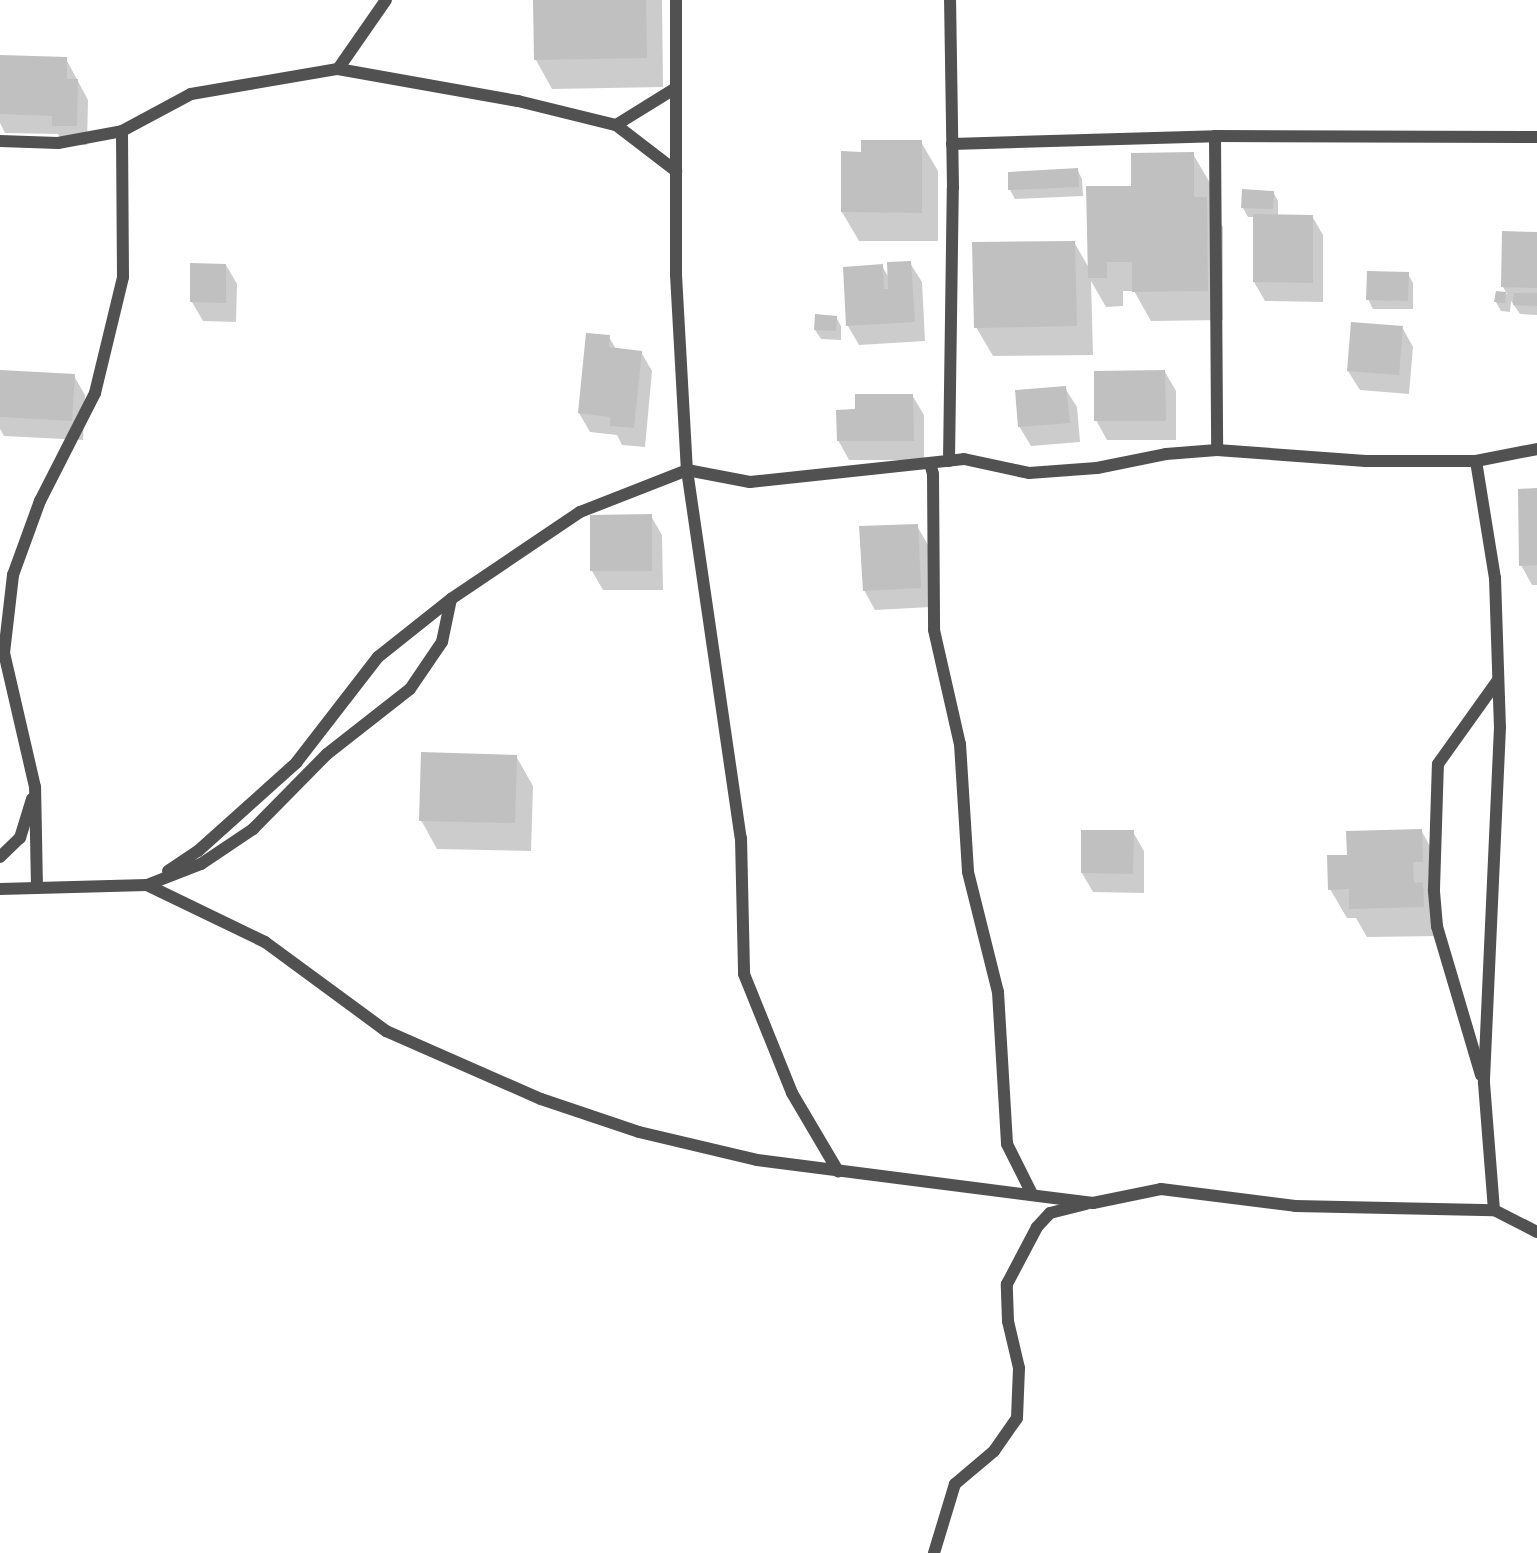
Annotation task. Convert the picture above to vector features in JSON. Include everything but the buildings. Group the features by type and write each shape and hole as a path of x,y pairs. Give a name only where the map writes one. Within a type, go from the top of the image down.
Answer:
{"street":[{"path":"338,69 386,0"},
{"path":"676,0 676,275 687,470 741,838 744,974 792,1093 838,1171"},
{"path":"949,461 952,144 950,0"},
{"path":"0,141 58,143 122,131 191,94 338,69 518,101 616,125 676,171"},
{"path":"616,125 676,88"},
{"path":"37,888 35,787 4,653 13,575 40,501 95,393 123,277 122,131"},
{"path":"952,144 1215,136 1537,137"},
{"path":"1215,136 1217,450"},
{"path":"147,885 198,851 296,763 378,657 451,599 580,512 687,470 750,482 964,459 1029,473 1097,468 1166,454 1217,450 1366,461 1476,461 1537,449"},
{"path":"1476,461 1495,578 1500,727 1484,1083 1494,1210"},
{"path":"930,463 933,474 934,630 960,744 968,872 999,992 1007,1144 1032,1194"},
{"path":"0,889 147,885 201,864 254,829 327,754 410,689 442,642 451,599"},
{"path":"1484,1083 1437,926 1434,889 1438,764 1498,680"},
{"path":"0,857 20,838 35,787"},
{"path":"147,885 265,942 386,1030 541,1099 639,1132 757,1160 1093,1203"},
{"path":"934,1553 955,1484 994,1451 1017,1418 1019,1368 1008,1321 1007,1284 1037,1227 1050,1213 1161,1190 1295,1206 1494,1210 1537,1232"}]}
